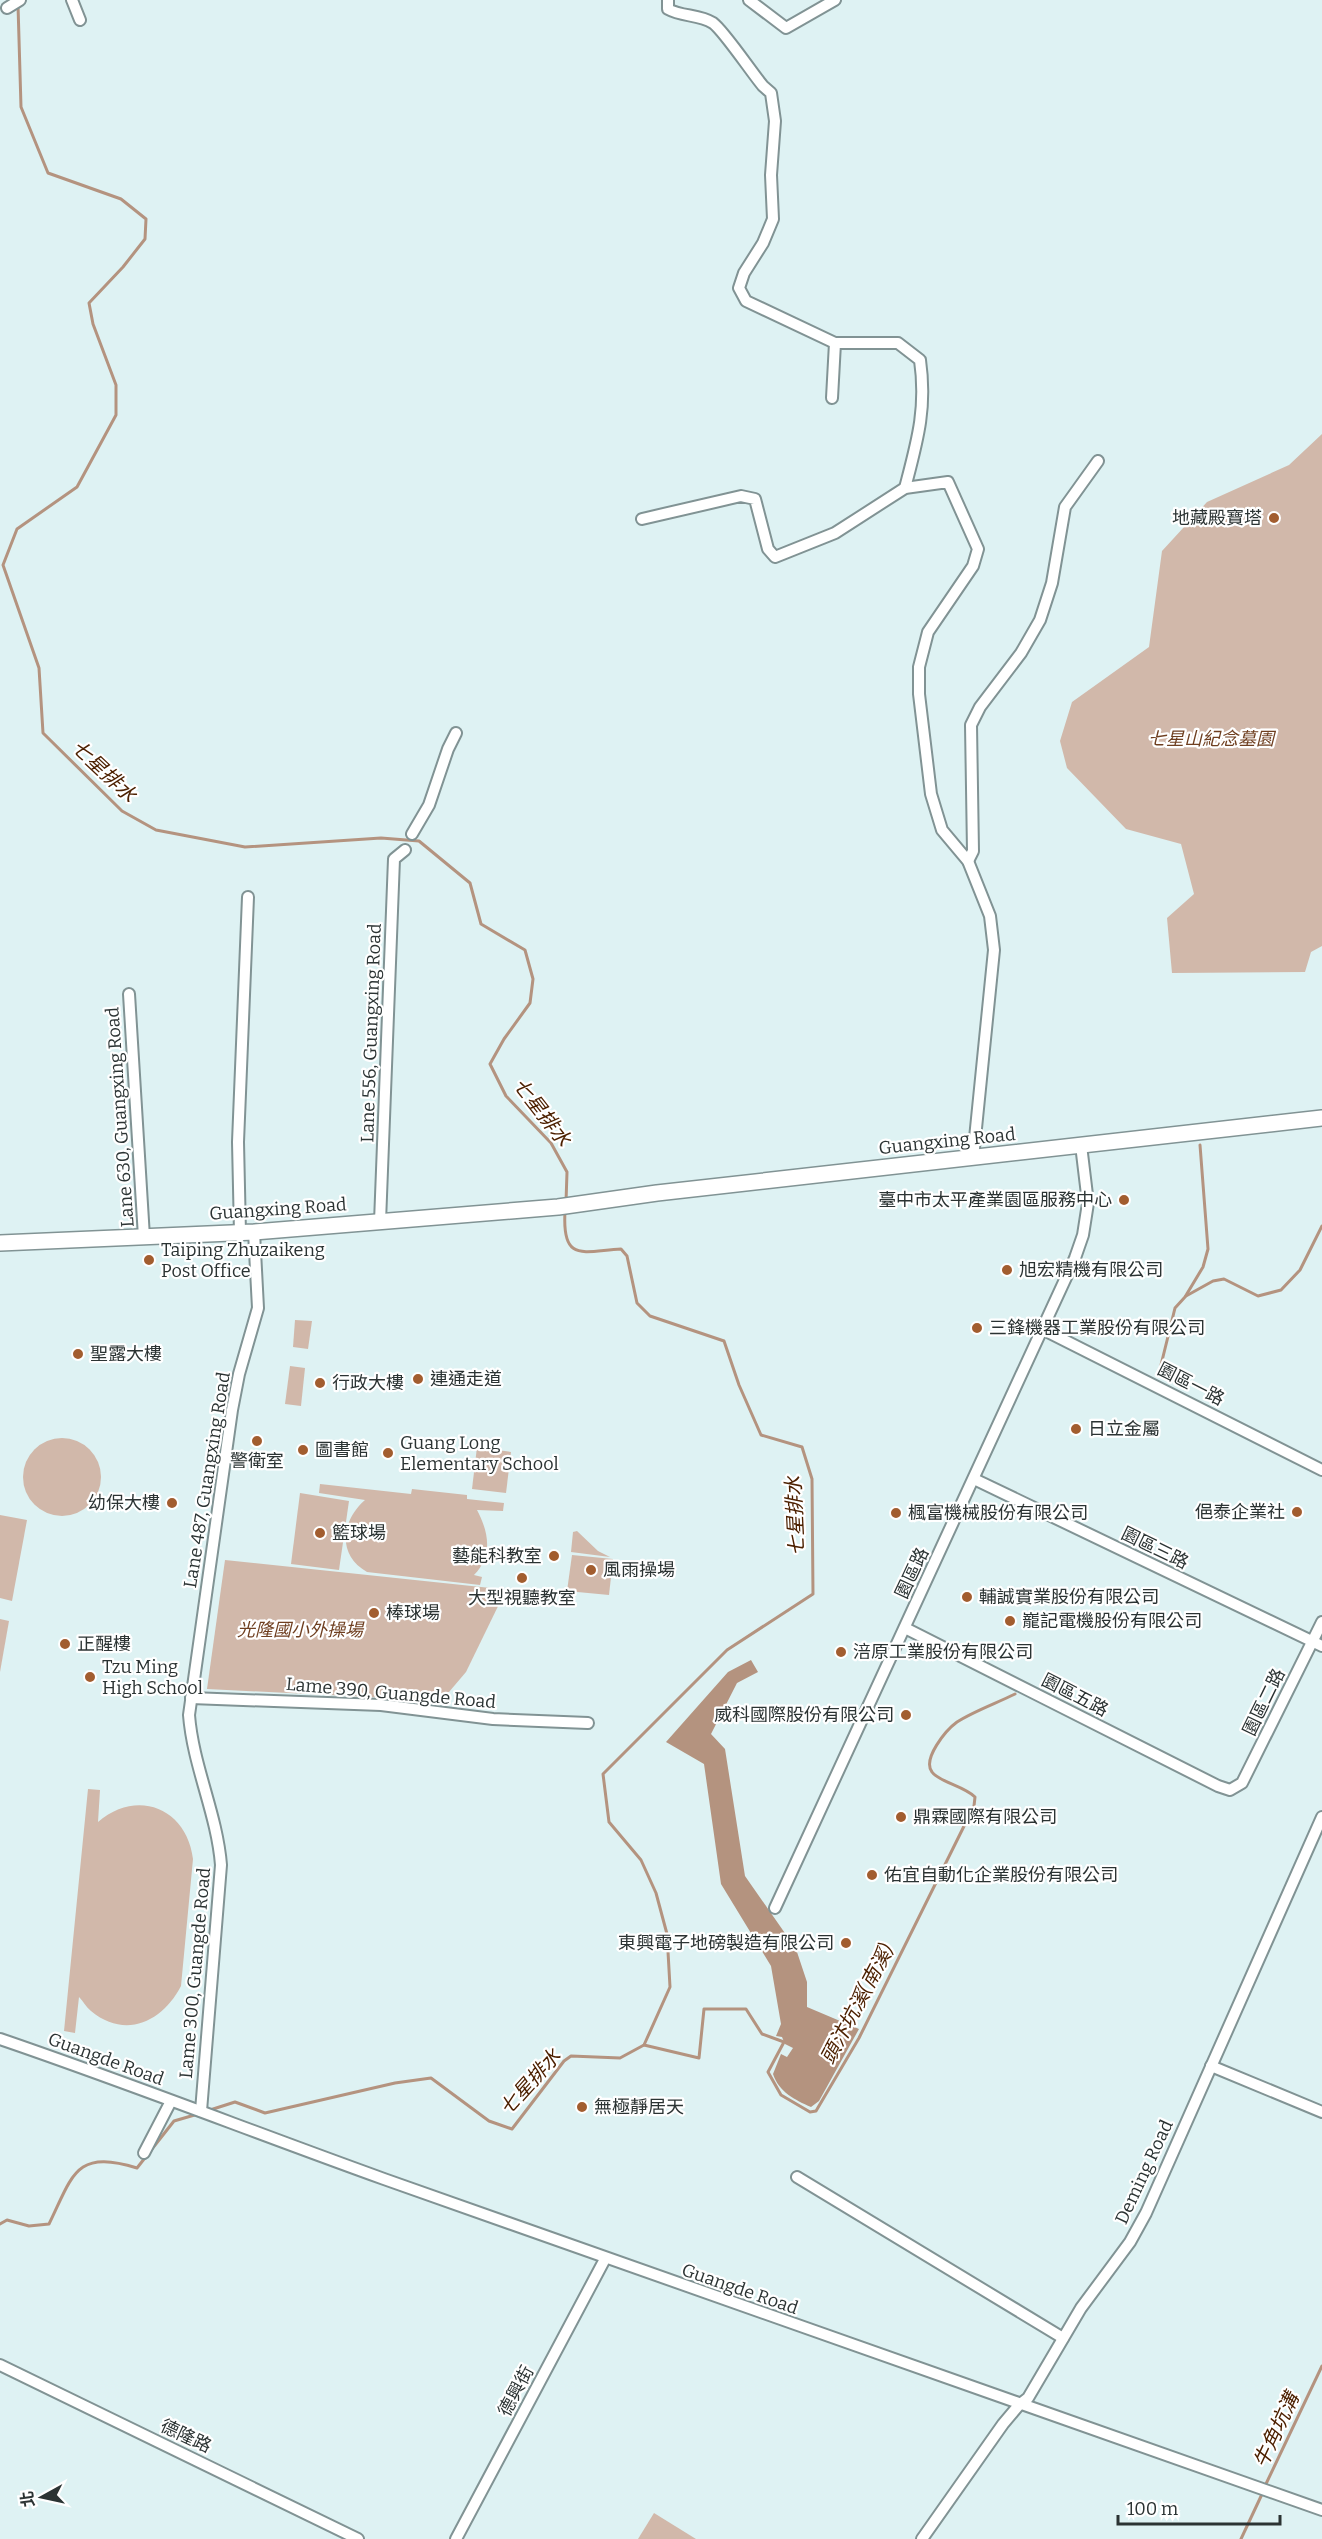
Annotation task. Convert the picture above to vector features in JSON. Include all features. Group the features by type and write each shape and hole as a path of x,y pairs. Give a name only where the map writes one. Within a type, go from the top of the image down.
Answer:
{"main road":[{"name":"Guangxing Road","path":"0,1244 247,1232 558,1207 657,1193 1322,1118"}],"street":[{"path":"7,8 20,0"},
{"path":"72,0 80,20"},
{"path":"668,0 668,9 697,15 715,24 763,86 771,93 775,121 771,175 773,219 763,243 744,273 740,288 746,301 835,344 898,343 920,360 923,380 921,429 904,488"},
{"path":"749,0 786,28 835,0"},
{"path":"832,398 835,344"},
{"path":"968,861 972,851 971,725 980,707 1021,653 1040,620 1052,583 1065,507 1098,461"},
{"path":"642,519 741,496 751,496 755,499 768,549 775,557 836,533 904,488 948,482 978,549 973,566 928,632 919,667 918,694 931,794 942,830 968,861 990,916 994,950 973,1158"},
{"path":"412,834 429,805 448,749 456,733"},
{"name":"Lane 556, Guangxing Road","path":"380,1222 394,860 405,850"},
{"name":"Lane 487, Guangxing Road","path":"191,1698 232,1410 239,1374 258,1308 237,1142 248,897"},
{"name":"Lane 630, Guangxing Road","path":"129,994 144,1237"},
{"name":"園區路","path":"775,1908 1044,1330 1075,1258 1089,1203 1082,1145"},
{"name":"園區一路","path":"1044,1330 1322,1470"},
{"name":"園區三路","path":"974,1479 1317,1644"},
{"name":"園區二路","path":"1230,1790 1242,1784 1317,1644 1322,1622"},
{"name":"園區五路","path":"905,1628 1230,1790"},
{"name":"Lame 390, Guangde Road","path":"191,1698 381,1705 493,1719 588,1723"},
{"name":"Lame 300, Guangde Road","path":"191,1698 189,1715 192,1735 219,1845 221,1865 201,2111"},
{"name":"Deming Road","path":"922,2539 1019,2405 1028,2398 1082,2308 1130,2241 1146,2213 1322,1817"},
{"name":"Guangde Road","path":"0,2038 604,2259 1322,2510"},
{"path":"1211,2066 1322,2112"},
{"path":"144,2153 171,2101"},
{"path":"797,2176 1064,2338"},
{"name":"德興街","path":"456,2539 604,2259"},
{"name":"德隆路","path":"0,2365 358,2539"}],"green space":[{"name":"七星山紀念墓園","path":"1322,434 1322,946 1311,952 1305,972 1172,973 1167,918 1194,894 1181,844 1126,829 1067,768 1060,741 1072,702 1149,647 1162,551 1207,502 1289,465"},
{"path":"295,1320 312,1321 308,1349 293,1347"},
{"path":"290,1366 305,1368 301,1406 285,1404"},
{"path":"62,1438 77,1441 89,1450 98,1462 101,1477 98,1492 89,1504 77,1513 62,1516 47,1513 35,1504 26,1492 23,1477 26,1462 35,1450 47,1441"},
{"path":"477,1447 511,1452 506,1493 472,1489"},
{"path":"320,1484 411,1494 412,1489 467,1495 467,1499 504,1503 503,1511 477,1510 484,1527 487,1544 484,1560 474,1575 482,1577 480,1585 367,1572 350,1556 346,1537 351,1517 365,1500 319,1493"},
{"name":"籃球場","path":"300,1493 349,1501 339,1570 291,1564"},
{"path":"0,1515 27,1520 12,1601 0,1598"},
{"path":"577,1531 598,1551 610,1557 571,1552 573,1532"},
{"name":"風雨操場","path":"572,1555 613,1559 609,1595 567,1591"},
{"name":"光隆國小外操場","path":"225,1560 500,1589 503,1596 466,1672 449,1692 407,1699 207,1689"},
{"path":"0,1619 9,1621 0,1672"},
{"path":"88,1789 100,1790 98,1822 128,1806 144,1805 171,1816 189,1841 193,1859 181,1986 173,1998 154,2017 130,2025 104,2020 89,2009 79,1997 75,2033 64,2031"},
{"path":"654,2513 696,2539 638,2539"}],"shaded area":[{"path":"751,1660 758,1672 737,1683 711,1734 725,1749 745,1876 796,1949 807,1982 807,2007 859,2029 819,2101 811,2107 783,2091 773,2074 781,2054 787,2057 793,2048 785,2044 782,2037 776,2036 781,2024 771,1966 721,1884 704,1764 666,1742 728,1672"}],"waterway":[{"name":"七星排水","path":"18,5 21,107 48,173 121,199 146,219 145,239 123,267 89,303 93,324 116,385 116,415 77,487 17,529 3,565 39,668 43,733 122,811 156,830 245,847 381,838 419,841 470,883 481,924 525,950 533,979 530,1003 504,1039 490,1064 506,1096 551,1143 567,1172 566,1202"},
{"name":"頭汴坑溪(南溪)","path":"1160,1369 1175,1308 1185,1297 1203,1267 1208,1249 1200,1145"},
{"name":"七星排水","path":"210,2110 235,2102 265,2113 395,2083 431,2078 489,2121 512,2129 564,2061 571,2056 620,2058 644,2045 670,1987 667,1934 656,1893 641,1860 609,1822 603,1774 727,1650 813,1594 812,1479 802,1447 761,1435 739,1385 724,1341 650,1316 637,1303 627,1256 621,1249 586,1252 571,1247 567,1240 565,1212"},
{"name":"頭汴坑溪(南溪)","path":"1186,1296 1213,1281 1224,1279 1258,1296 1281,1290 1300,1270 1322,1226"},
{"name":"頭汴坑溪(南溪)","path":"644,2045 699,2058 704,2009 746,2009 762,2034 784,2042 768,2072 781,2095 810,2112 816,2111 859,2038 974,1806 975,1797 940,1779 932,1772 930,1760 933,1753 947,1731 957,1722 1015,1694"},
{"name":"七星排水","path":"0,2224 7,2220 29,2226 49,2224 71,2180 88,2164 116,2163 137,2168 174,2121 198,2114"},
{"name":"牛角坑溝","path":"1265,2486 1322,2366"},
{"name":"牛角坑溝","path":"1241,2539 1263,2492"}],"place":[{"name":"地藏殿寶塔","path":"1274,518"},
{"name":"臺中市太平產業園區服務中心","path":"1124,1200"},
{"name":"Taiping Zhuzaikeng Post Office","path":"149,1260"},
{"name":"旭宏精機有限公司","path":"1007,1270"},
{"name":"三鋒機器工業股份有限公司","path":"977,1328"},
{"name":"聖露大樓","path":"78,1354"},
{"name":"連通走道","path":"418,1379"},
{"name":"行政大樓","path":"320,1383"},
{"name":"日立金屬","path":"1076,1429"},
{"name":"警衛室","path":"257,1441"},
{"name":"圖書館","path":"303,1450"},
{"name":"Guang Long Elementary School","path":"388,1453"},
{"name":"幼保大樓","path":"172,1503"},
{"name":"俋泰企業社","path":"1297,1512"},
{"name":"楓富機械股份有限公司","path":"896,1513"},
{"name":"籃球場","path":"320,1533"},
{"name":"藝能科教室","path":"554,1556"},
{"name":"風雨操場","path":"591,1570"},
{"name":"大型視聽教室","path":"522,1578"},
{"name":"輔誠實業股份有限公司","path":"967,1597"},
{"name":"棒球場","path":"374,1613"},
{"name":"巃記電機股份有限公司","path":"1010,1621"},
{"name":"正醒樓","path":"65,1644"},
{"name":"涪原工業股份有限公司","path":"841,1652"},
{"name":"Tzu Ming High School","path":"90,1677"},
{"name":"威科國際股份有限公司","path":"906,1715"},
{"name":"鼎霖國際有限公司","path":"901,1817"},
{"name":"佑宜自動化企業股份有限公司","path":"872,1875"},
{"name":"東興電子地磅製造有限公司","path":"846,1943"},
{"name":"無極靜居天","path":"582,2107"}]}
